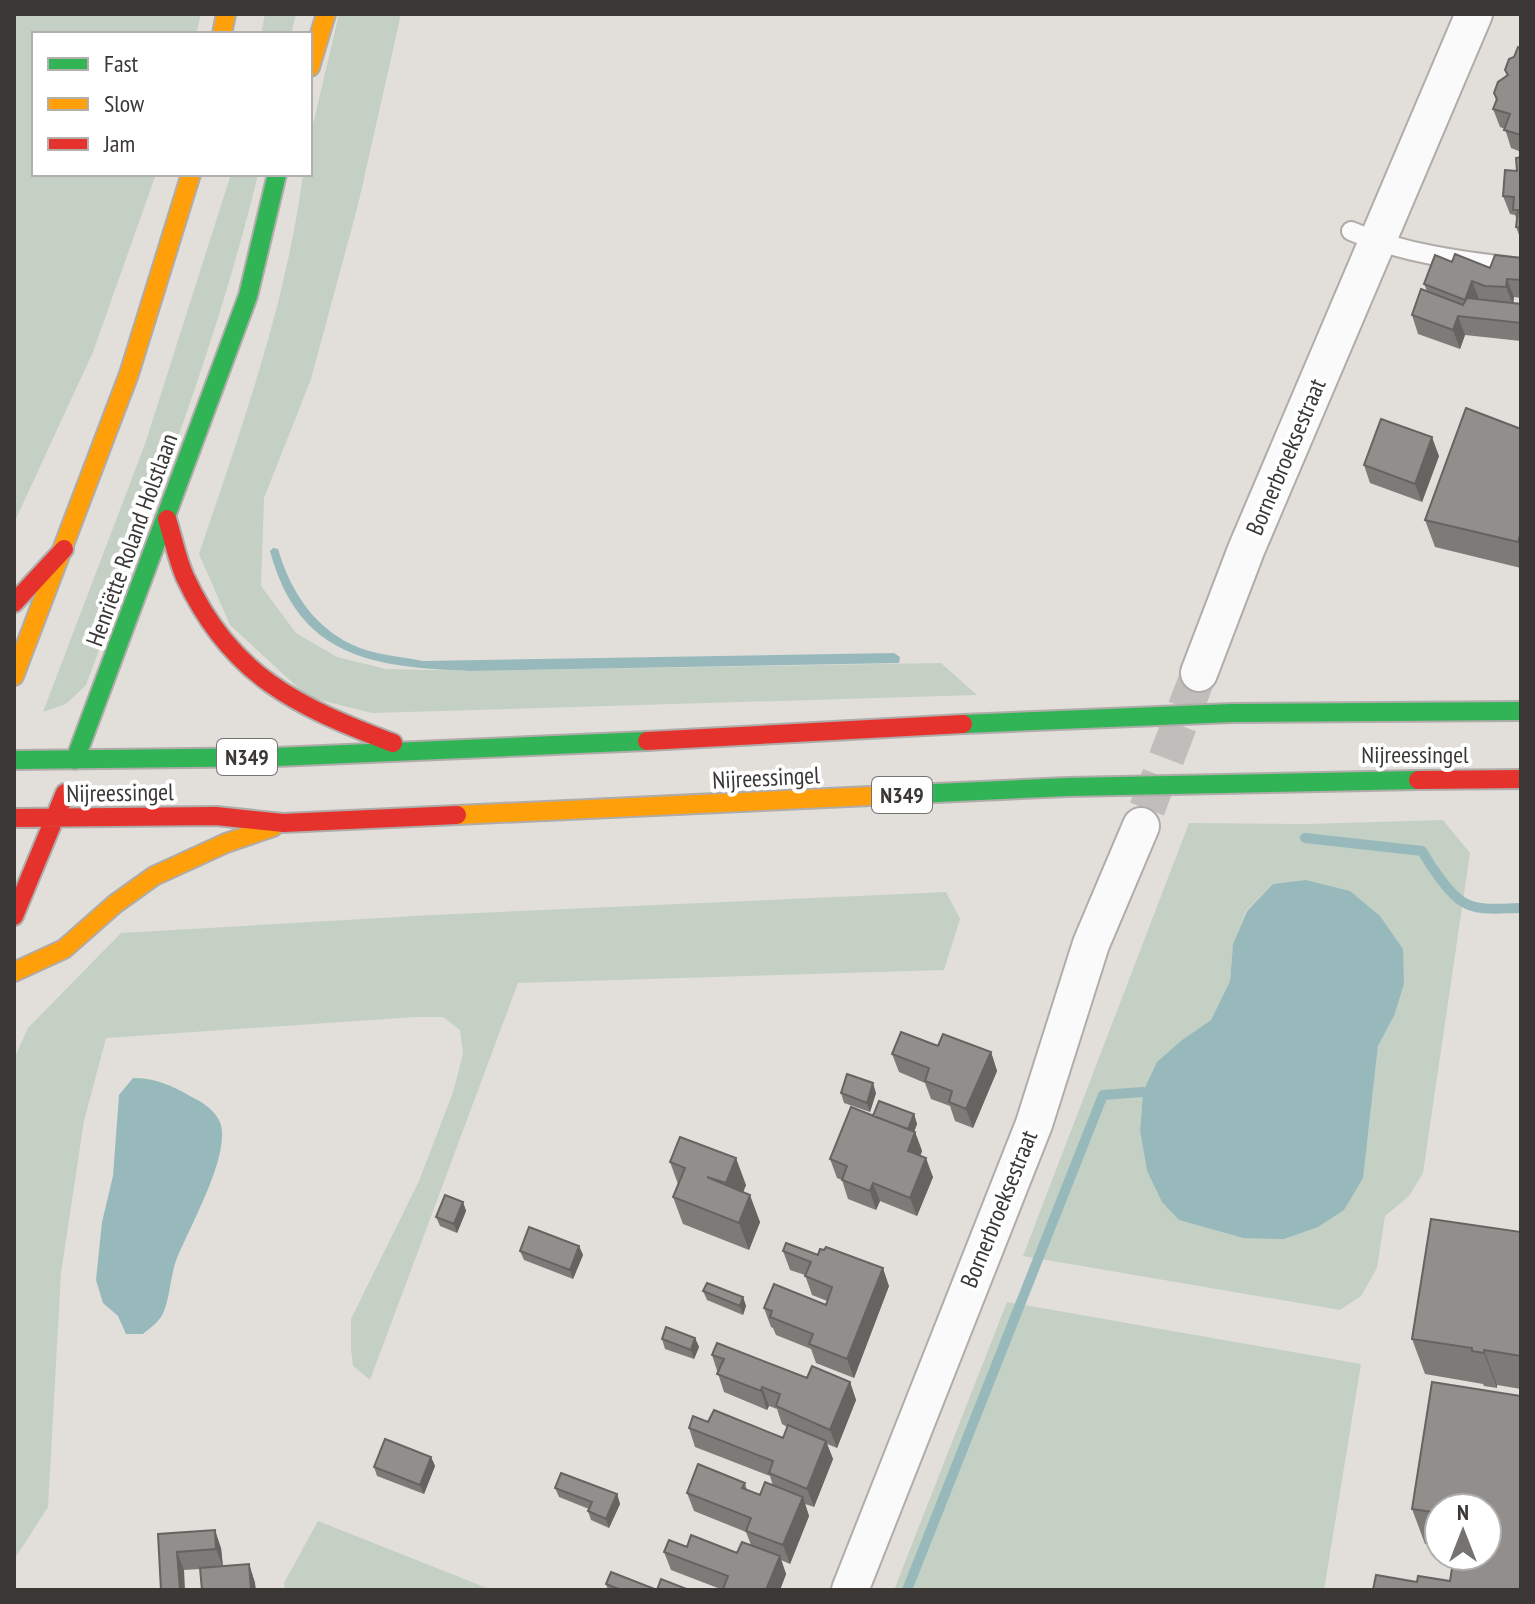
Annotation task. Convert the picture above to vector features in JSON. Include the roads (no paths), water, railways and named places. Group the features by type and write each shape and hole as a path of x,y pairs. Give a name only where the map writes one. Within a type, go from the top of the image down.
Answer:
{"main road":[{"path":"312,60 326,14"},
{"path":"14,676 129,374 190,176"},
{"name":"Henriëtte Roland Holstlaan","path":"14,916 56,818 248,296 277,176"},
{"path":"167,519 185,576 210,624 238,660 271,689 301,705 331,720 418,752"},
{"path":"14,603 64,549"},
{"name":"Nijreessingel","path":"75,760 418,752 1073,718 1326,710 1521,711"},
{"name":"N349","path":"14,760 75,760"},
{"name":"Nijreessingel","path":"14,818 216,816 283,823 1067,787 1521,779"},
{"name":"N349","path":"14,972 64,949 115,904 154,876 226,843 283,823"}],"street":[{"name":"Bornerbroeksestraat","path":"1199,673 1364,237 1474,14"},
{"name":"Bornerbroeksestraat","path":"850,1590 1034,1124 1091,944 1141,826"}],"lane":[{"path":"1364,237 1455,260 1521,268"}],"water":[{"path":"278,549 290,581 318,621 344,641 383,654 423,661 894,653 900,657 899,663 471,671 403,666 372,660 345,650 321,635 300,615 283,587 270,551"},
{"path":"1306,880 1350,891 1380,916 1403,949 1404,984 1394,1016 1378,1046 1363,1178 1344,1210 1318,1227 1284,1239 1243,1238 1179,1220 1162,1202 1147,1171 1140,1131 1143,1092 1157,1062 1211,1020 1230,981 1233,944 1247,911 1273,884"},
{"path":"133,1078 163,1083 204,1104 219,1120 222,1139 207,1192 175,1265 164,1311 143,1334 126,1334 118,1316 103,1303 96,1280 102,1222 113,1176 119,1095"}],"waterway":[{"path":"1305,838 1422,851 1446,886 1463,902 1484,908 1521,908"},
{"path":"907,1590 1103,1095 1143,1092"}],"tunnel":[{"path":"1147,809 1199,673"}]}
